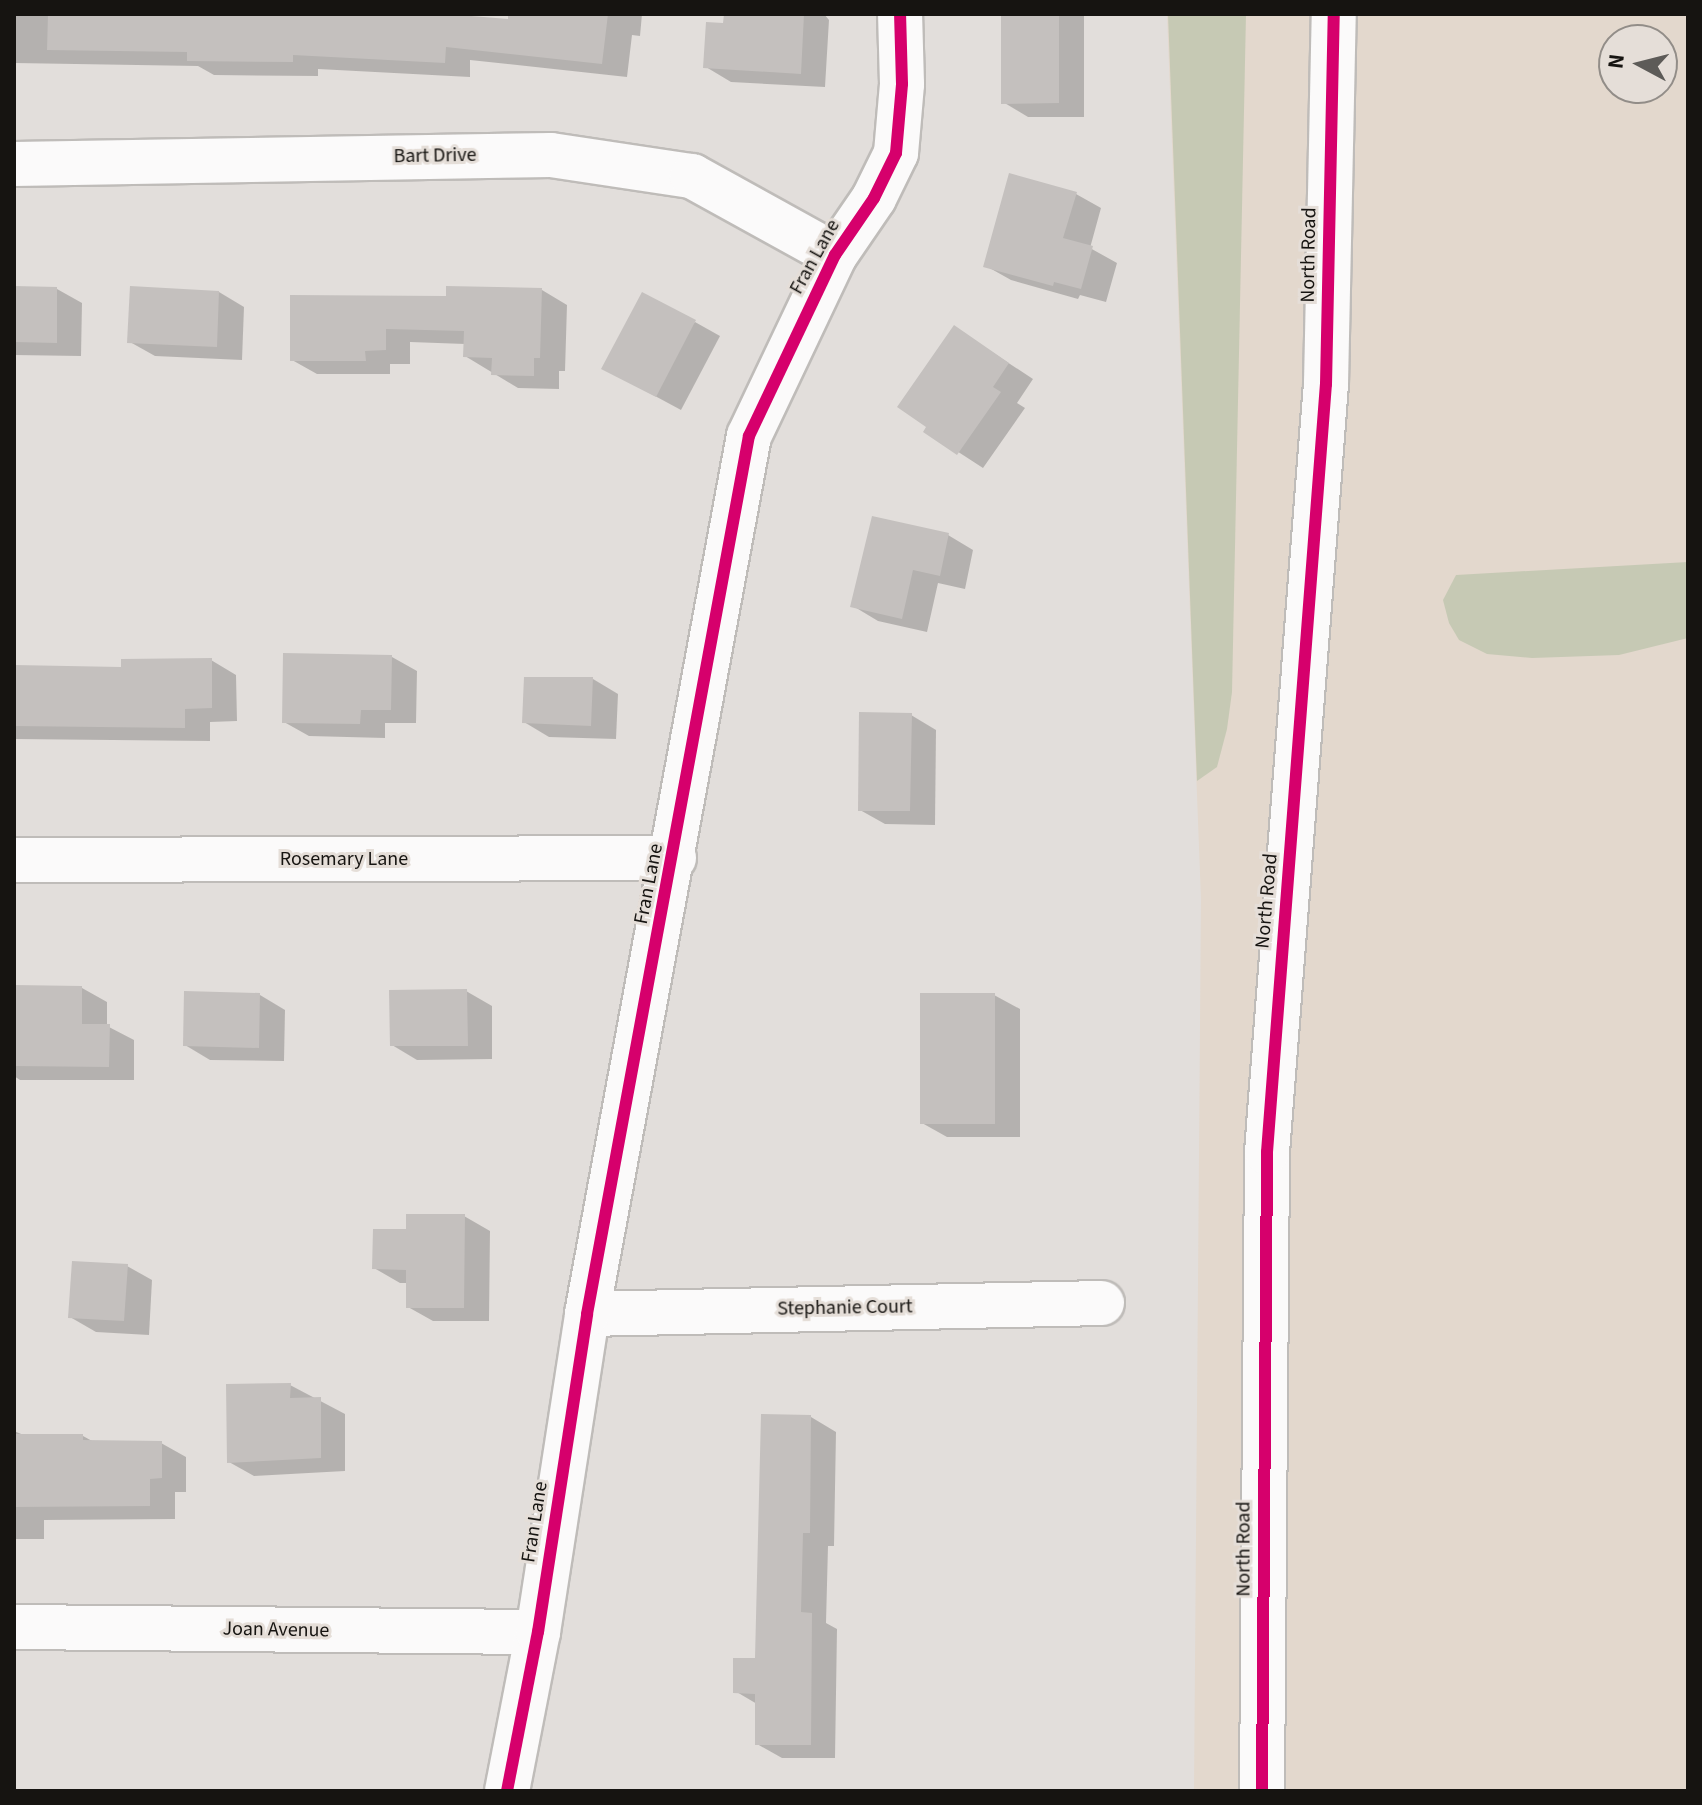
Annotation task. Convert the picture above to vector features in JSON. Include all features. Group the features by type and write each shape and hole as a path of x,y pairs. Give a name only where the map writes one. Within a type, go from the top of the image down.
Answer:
{"street":[{"name":"Fran Lane","path":"507,1791 538,1632 587,1314 674,858 749,436 835,255 874,198 896,153 902,84 900,14"},
{"name":"North Road","path":"1262,1791 1267,1152 1326,384 1334,14"},
{"name":"Bart Drive","path":"14,164 535,155 581,158 692,176 835,255"},
{"name":"Rosemary Lane","path":"14,860 674,858"},
{"name":"Stephanie Court","path":"587,1314 1102,1303"},
{"name":"Joan Avenue","path":"14,1627 538,1632"},
{"name":"North Road","path":"1264,1702 1290,1791"}],"shaded area":[{"path":"1167,14 1688,14 1688,1791 1194,1791 1201,899"}],"green space":[{"path":"1168,14 1246,14 1232,692 1217,767 1197,781"},
{"path":"1688,562 1688,638 1619,655 1532,658 1487,654 1459,640 1449,623 1443,600 1456,575"}],"building":[{"path":"48,14 447,14 508,19 508,14 608,14 602,64 446,47 445,63 293,55 293,62 187,61 187,52 47,50"},
{"path":"724,14 804,14 801,74 703,68 706,22 723,23"},
{"path":"1001,14 1059,15 1059,103 1001,104"},
{"path":"1009,173 1077,192 1063,238 1093,246 1081,289 1054,282 1053,286 983,267"},
{"path":"14,286 57,287 57,343 14,342"},
{"path":"130,286 219,291 217,347 127,343"},
{"path":"446,286 542,288 540,358 534,358 534,376 491,375 492,358 463,357 464,331 386,329 386,350 365,351 366,361 290,361 290,295 446,296"},
{"path":"642,292 696,320 656,397 601,369"},
{"path":"954,325 1009,363 993,387 1001,392 957,455 923,432 926,427 897,407"},
{"path":"872,516 949,533 940,576 913,570 902,619 850,607"},
{"path":"283,653 392,655 391,710 361,710 360,724 282,723"},
{"path":"212,658 212,708 185,709 185,728 14,726 14,665 121,667 121,659"},
{"path":"524,677 593,677 591,726 522,723"},
{"path":"859,712 912,713 910,811 858,811"},
{"path":"14,985 82,986 82,1024 110,1024 109,1067 14,1066"},
{"path":"467,989 468,1046 390,1046 389,990"},
{"path":"184,991 260,993 259,1048 183,1046"},
{"path":"920,993 995,993 995,1124 920,1124"},
{"path":"406,1214 465,1214 464,1308 406,1308 406,1270 372,1269 373,1229 406,1229"},
{"path":"72,1261 128,1264 124,1321 68,1318"},
{"path":"291,1383 290,1398 321,1397 321,1458 227,1463 226,1384"},
{"path":"761,1414 811,1415 810,1533 803,1533 801,1612 812,1613 811,1745 755,1745 755,1694 733,1693 733,1658 755,1658"},
{"path":"14,1434 83,1434 83,1440 162,1441 162,1478 150,1479 150,1506 14,1507"}],"cycle path":[{"path":"507,1791 538,1632 587,1314 749,436 835,255 874,198 896,153 902,84 900,14"},
{"path":"1262,1791 1267,1152 1326,384 1334,14"}]}
